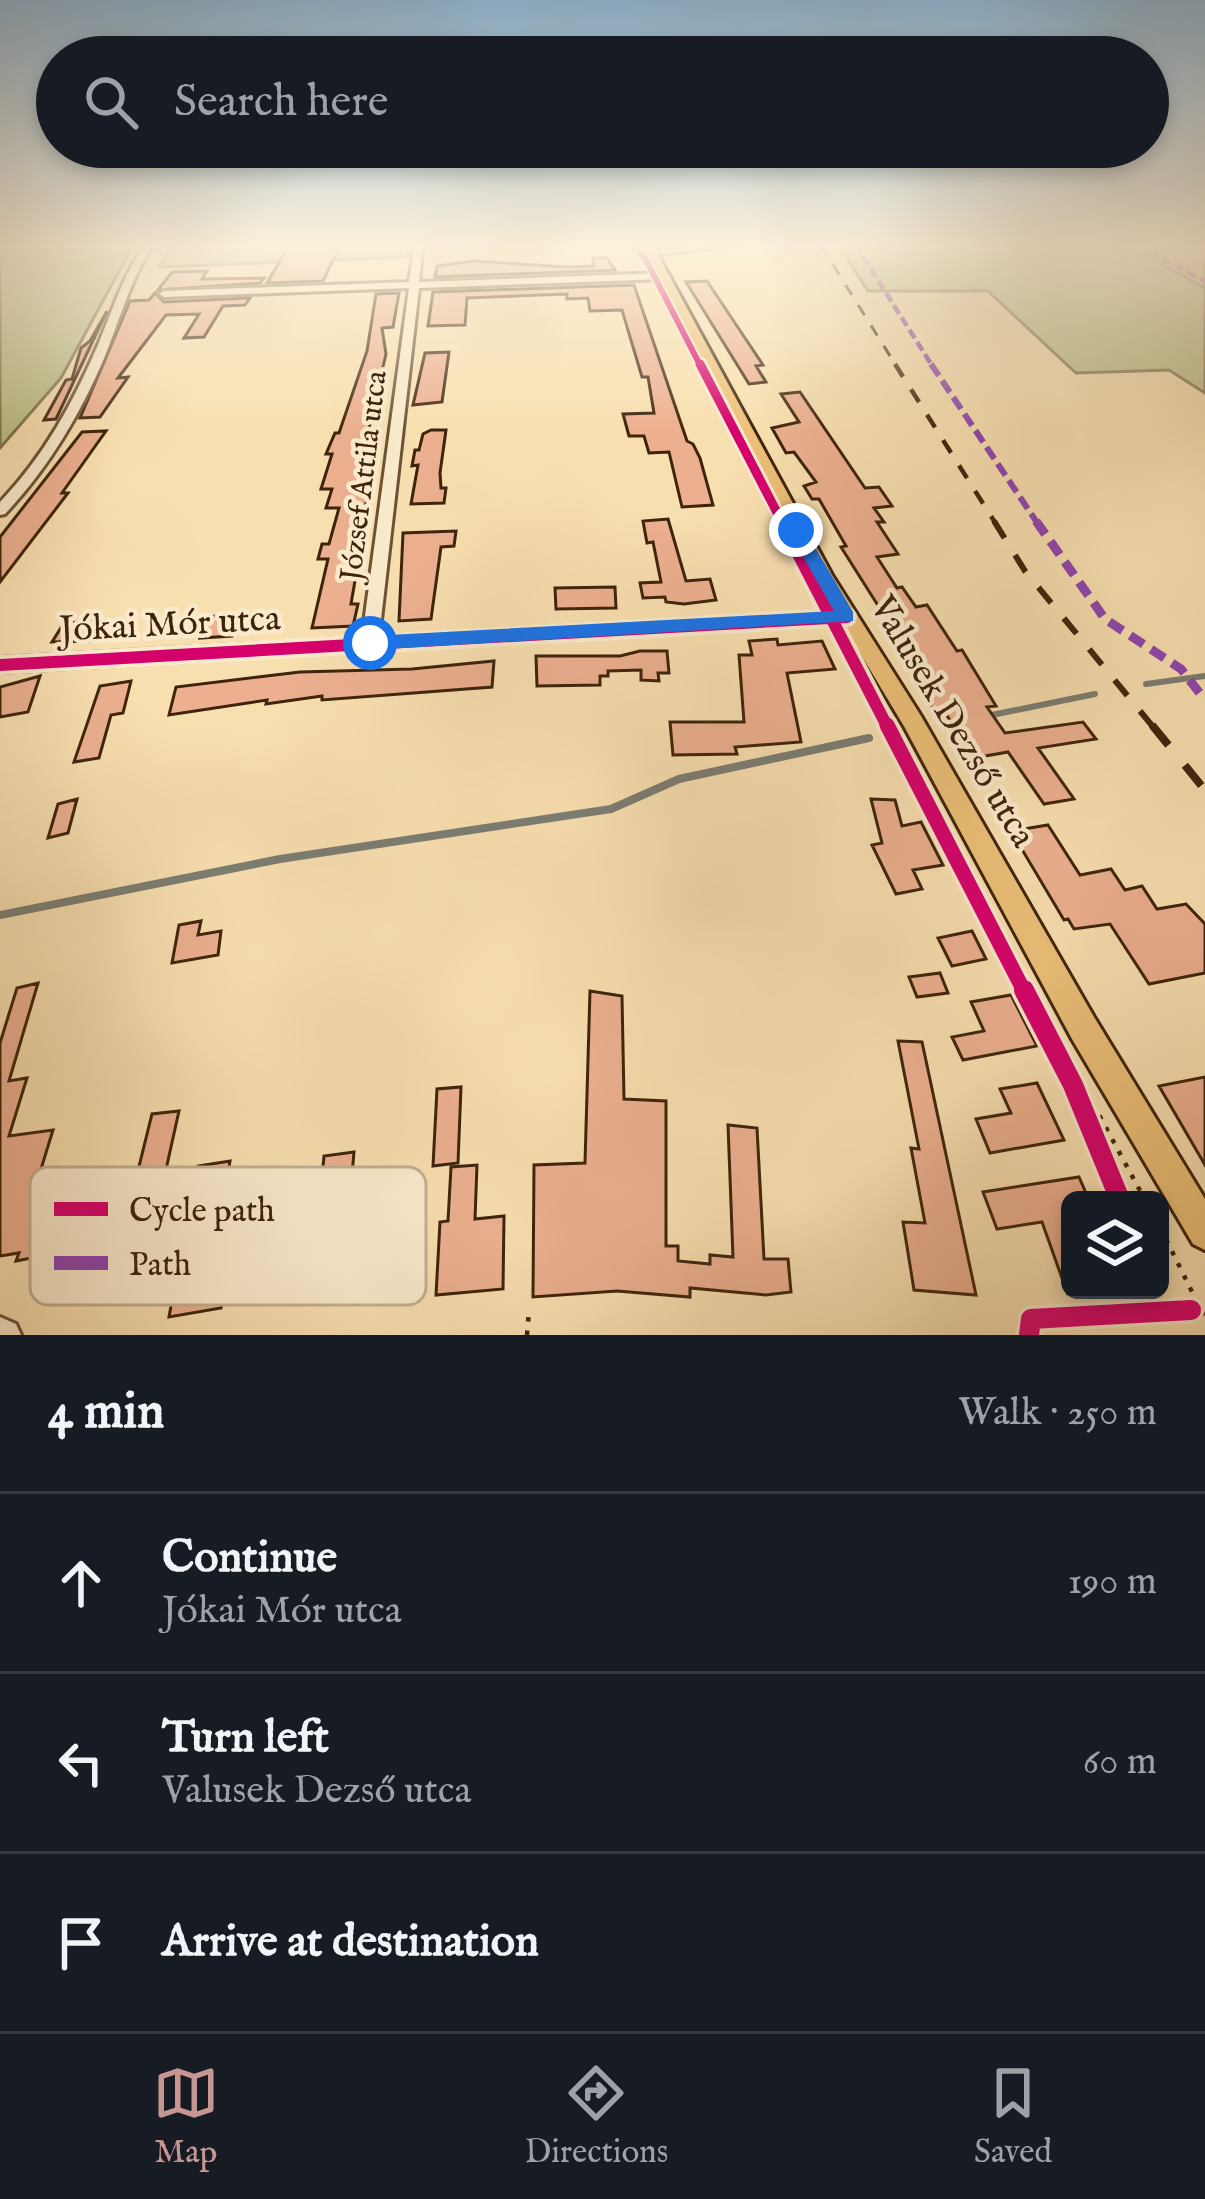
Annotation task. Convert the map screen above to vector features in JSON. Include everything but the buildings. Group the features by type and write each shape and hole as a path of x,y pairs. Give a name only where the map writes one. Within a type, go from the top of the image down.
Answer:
{"main road":[{"name":"Valusek Dezső utca","path":"686,306 847,617 913,722 1083,1028 1205,1232"}],"street":[{"path":"0,511 40,471 56,446 88,388 120,306"},
{"name":"József Attila utca","path":"370,643 412,306"},
{"name":"Jókai Mór utca","path":"0,665 847,617"}],"path":[{"path":"1062,1064 1097,1143"},
{"path":"1073,1085 1097,1111 1140,1191"},
{"path":"1169,1245 1205,1318"},
{"path":"1169,1277 1205,1331"},
{"path":"527,1335 529,1310"}],"green space":[{"path":"0,306 100,306 61,378 0,448"},
{"path":"1004,306 1205,306 1205,393 1169,370 1076,373"}],"waterway":[{"path":"1146,684 1205,676"},
{"path":"987,716 1095,694"},
{"path":"0,915 280,859 611,809 679,779 869,738"}],"railway":[{"path":"859,306 897,367"},
{"path":"895,364 996,524"},
{"path":"994,521 1025,571 1154,728"},
{"path":"1152,725 1205,790"}],"marked path":[{"path":"895,306 985,449 1105,619 1181,669 1205,700"}],"cycle path":[{"path":"670,306 1073,1085 1116,1191"},
{"path":"0,665 847,617"},
{"path":"1029,1335 1031,1319 1191,1310"}],"route":[{"path":"370,643 847,617 796,530"}]}
